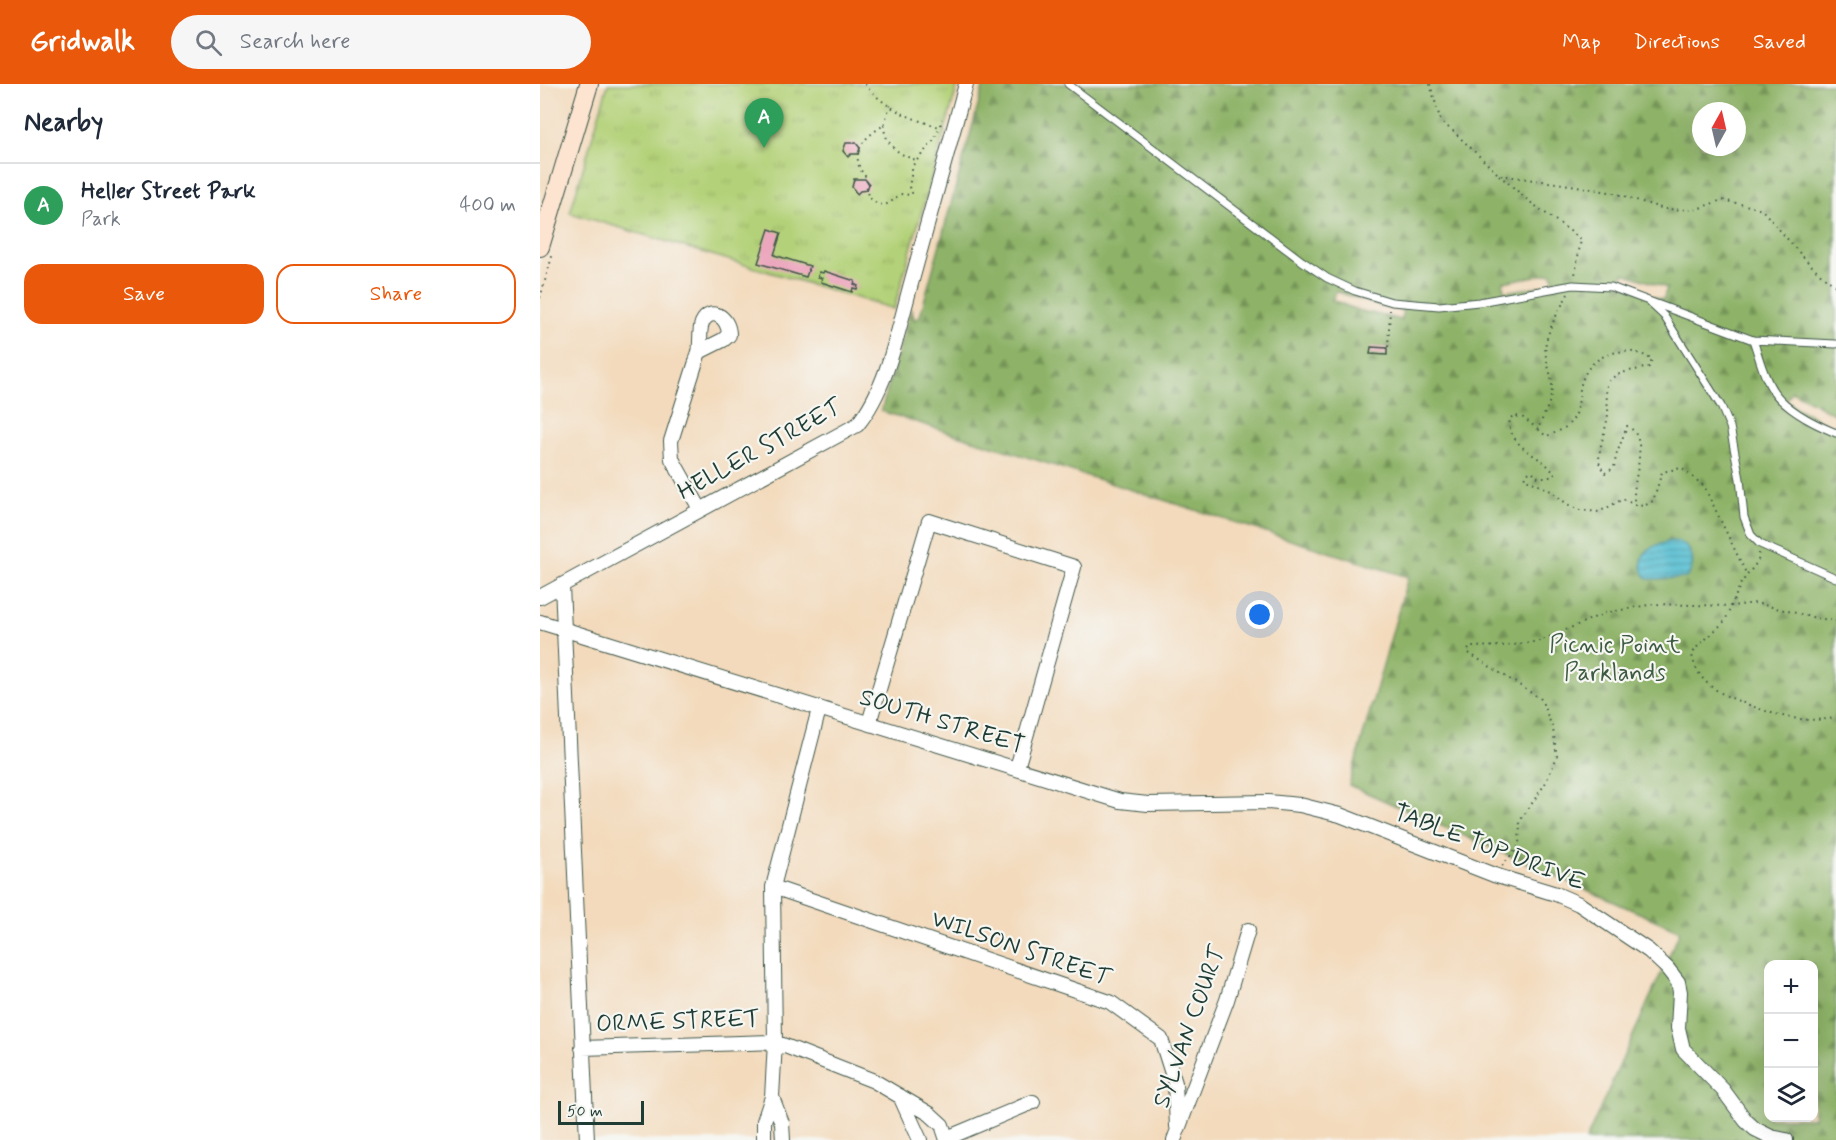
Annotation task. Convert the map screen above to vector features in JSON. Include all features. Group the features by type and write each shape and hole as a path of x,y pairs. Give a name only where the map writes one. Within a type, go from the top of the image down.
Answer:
{"street":[{"path":"540,246 589,84"},
{"name":"HELLER STREET","path":"540,597 857,425 870,410 879,392 904,309 966,84"},
{"path":"699,352 671,441 672,459 700,509"},
{"path":"870,723 929,521 1074,567 1017,768"},
{"path":"561,585 587,1140"},
{"name":"SOUTH STREET","path":"540,622 1120,801 1148,804 1268,802 1300,805 1340,815"},
{"path":"764,1140 764,1122 772,1097 775,1042 773,887 819,709"},
{"name":"TABLE TOP DRIVE","path":"1340,815 1494,875 1556,894 1579,904 1649,951 1678,982 1680,992 1678,1028 1683,1049 1723,1090 1746,1121 1755,1129 1771,1137 1786,1140"},
{"name":"WILSON STREET","path":"773,887 1110,1002 1161,1039 1175,1083 1176,1133"},
{"name":"SYLVAN COURT","path":"1176,1133 1227,1000 1248,930"},
{"path":"775,1042 874,1081 930,1114 942,1125 947,1139 1033,1102"},
{"name":"ORME STREET","path":"582,1048 775,1042"},
{"path":"900,1096 920,1140"},
{"path":"772,1097 782,1123 783,1140"}],"lane":[{"path":"1068,84 1319,272 1355,291 1392,302 1439,306 1479,302 1573,285 1611,287 1752,340 1836,344"},
{"path":"1646,299 1664,316 1721,406 1730,427 1744,517 1752,535 1760,544 1836,578"},
{"path":"1752,340 1773,391 1786,406 1821,427 1836,433"}],"path":[{"path":"865,84 871,92 904,115 940,127"},
{"path":"1430,84 1441,122 1530,202 1581,239 1573,285 1557,315 1546,343 1546,367 1552,383 1550,399 1538,429"},
{"path":"890,105 884,132 892,146 917,160"},
{"path":"884,125 867,137 857,155 860,168 867,180 870,199 885,205 900,194 911,195 909,187 913,165 934,140 944,112"},
{"path":"1499,174 1605,191 1664,209 1694,210 1722,200 1754,207 1763,211 1814,269 1836,286"},
{"path":"1388,347 1392,302"},
{"path":"1635,505 1633,497 1639,463 1638,437 1634,430 1627,426 1614,468 1605,473 1600,466 1599,457 1608,412 1606,390 1608,382 1614,377 1649,368 1652,360 1642,353 1611,353 1594,362 1584,376 1576,414 1560,431 1546,436 1522,417 1510,418 1510,430 1518,443 1528,454 1543,462 1555,474 1552,477 1538,477 1532,471 1524,478 1551,491 1567,504 1580,510 1599,512 1623,499 1635,505 1644,506 1653,501 1662,472 1681,468 1704,486 1748,575"},
{"path":"1760,544 1758,561 1741,584 1725,621 1696,648 1692,655 1694,665 1707,683 1725,696 1782,717 1822,720 1836,718"},
{"path":"1494,875 1520,846 1520,821 1545,784 1557,757 1553,729 1541,699 1467,652 1470,647 1505,646 1540,641 1605,613 1642,606 1683,603 1731,606 1756,603 1836,621"}],"green space":[{"path":"608,84 958,84 894,309 570,213"},
{"name":"Picnic Point Parklands","path":"984,84 1836,84 1836,415 1792,391 1786,400 1833,427 1836,423 1836,1140 1586,1140 1680,931 1349,785 1408,577 881,411 911,310 915,320 920,316","holes":["1552,273 1554,284 1504,292 1503,282","1624,273 1667,288 1663,300 1620,284","1336,291 1376,305 1403,311 1402,320 1357,310 1332,300"]}],"water":[{"path":"1671,541 1678,542 1688,549 1693,560 1690,572 1686,578 1648,579 1642,567 1644,555 1653,547"}],"building":[{"path":"846,143 856,143 860,148 858,154 851,154 848,157 843,151"},
{"path":"854,179 865,179 869,184 867,190 857,194 852,187"},
{"path":"769,229 781,233 774,255 810,266 806,277 758,263"},
{"path":"824,271 855,281 857,289 853,288 852,292 821,282 822,278 818,277 819,272"},
{"path":"1371,347 1387,348 1387,355 1370,354"}],"place":[{"name":"Heller Street Park","path":"764,148"}]}
